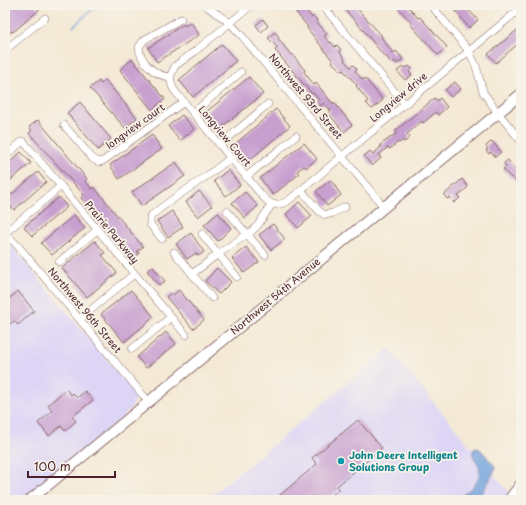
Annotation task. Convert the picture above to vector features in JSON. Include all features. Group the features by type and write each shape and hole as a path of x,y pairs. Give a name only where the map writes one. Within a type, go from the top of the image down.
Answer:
{"street":[{"name":"Northwest 93rd Street","path":"205,5 230,23 246,41 384,207"},
{"path":"181,19 144,40 139,47 150,68 160,75 170,77 175,66 252,5"},
{"path":"322,5 405,104"},
{"path":"431,5 468,51 476,66 483,92 521,141"},
{"name":"Longview drive","path":"272,204 281,205 288,201 521,8"},
{"path":"5,50 45,18"},
{"name":"longview court","path":"193,113 241,72"},
{"name":"Longview Court","path":"170,77 172,86 184,102 267,202 272,204"},
{"name":"Northwest 54th Avenue","path":"30,500 521,94"},
{"name":"longview court","path":"64,125 93,159 99,162 184,102"},
{"name":"longview court","path":"220,145 268,104"},
{"name":"longview court","path":"246,177 296,136"},
{"name":"Prairie Parkway","path":"5,156 23,141 186,335"},
{"name":"longview court","path":"162,239 150,224 150,218 152,215 230,158"},
{"path":"5,233 60,186"},
{"path":"301,190 318,211 325,215 345,207"},
{"path":"192,274 258,225 272,204"},
{"path":"227,211 265,255"},
{"path":"59,262 97,230"},
{"name":"Northwest 96th Street","path":"5,233 18,246 148,401"},
{"path":"202,234 237,277"},
{"path":"174,252 212,298"},
{"path":"80,319 134,274"},
{"path":"132,349 170,317"},
{"path":"509,500 521,484"}],"shaded area":[{"path":"5,238 133,391 135,398 132,407 121,419 24,500 5,500"},
{"path":"389,349 510,494 506,500 206,500"}],"water":[{"path":"475,448 480,449 495,466 495,470 478,500 456,500 474,486 479,476 479,466 473,455"}],"building":[{"path":"13,5 35,5 39,10 5,37 5,9 8,7 9,9"},
{"path":"290,5 305,5 308,9 306,10 312,18 313,16 317,20 316,21 327,34 324,36 335,47 337,45 341,50 339,51 345,59 344,60 350,67 353,65 357,69 355,71 363,80 365,78 383,100 372,109 366,103 368,101 356,86 357,85 343,70 341,71 332,62 333,61 307,28 308,27"},
{"path":"341,5 354,5 382,36 381,37 393,53 396,51 403,59 397,64 395,61 392,64"},
{"path":"402,5 407,5 418,18 420,17 447,47 438,55 410,24 412,23 398,8"},
{"path":"451,5 464,5 478,20 469,28"},
{"path":"263,19 268,26 261,32 256,25"},
{"path":"191,22 199,35 157,62 148,48 184,24 185,26"},
{"path":"521,27 521,41 496,63 488,54"},
{"path":"275,32 291,55 292,54 305,70 304,72 314,85 316,83 333,104 334,102 352,125 344,132 328,113 331,111 324,103 321,106 317,101 319,100 313,93 312,94 275,50 278,48 268,38"},
{"path":"222,44 236,61 193,97 179,80"},
{"path":"132,59 165,99 152,110 120,70"},
{"path":"404,66 406,68 409,66 412,69 409,72 412,75 405,80 397,71"},
{"path":"249,77 263,94 218,130 205,113"},
{"path":"105,80 137,118 125,128 90,88 99,81 101,84"},
{"path":"455,82 461,89 451,97 445,90"},
{"path":"435,98 437,101 440,98 447,107 438,115 436,112 423,123 422,121 407,134 410,137 405,142 403,140 399,143 398,142 390,149 388,147 379,155 381,158 372,166 364,156 370,151 373,154 381,147 380,145 397,133 395,131"},
{"path":"80,102 111,139 98,150 67,113"},
{"path":"276,109 290,126 246,163 233,146"},
{"path":"182,115 194,129 180,141 168,126"},
{"path":"38,120 87,179 85,181 92,189 94,187 143,247 137,251 139,254 134,258 103,221 102,222 81,198 84,195 29,133 32,130 29,127"},
{"path":"152,135 162,149 119,179 110,165"},
{"path":"492,141 501,152 495,157 491,152 489,154 486,150 488,149 486,146"},
{"path":"304,143 317,159 306,168 304,166 297,171 299,174 273,195 260,178"},
{"path":"21,152 31,163 5,185 5,167"},
{"path":"508,160 521,176 521,187 503,169 506,167 504,163"},
{"path":"176,162 185,176 142,206 132,192"},
{"path":"228,170 240,185 226,196 214,181"},
{"path":"38,172 46,182 14,210 5,200"},
{"path":"462,179 468,187 458,196 460,198 454,203 450,197 447,199 444,195"},
{"path":"331,180 341,195 327,206 316,191"},
{"path":"199,191 212,206 198,217 186,202"},
{"path":"245,192 258,206 245,218 232,203"},
{"path":"59,197 67,207 32,236 24,227"},
{"path":"299,202 312,216 298,228 286,214"},
{"path":"172,211 183,227 168,237 157,221"},
{"path":"218,213 231,228 218,241 204,225"},
{"path":"74,215 85,228 52,255 41,243"},
{"path":"273,224 285,239 271,250 259,235"},
{"path":"191,233 204,252 198,256 196,253 187,259 176,244"},
{"path":"95,241 105,253 102,255 117,273 87,297 62,268"},
{"path":"246,247 259,262 244,273 232,258"},
{"path":"153,267 165,281 159,285 147,271"},
{"path":"217,268 231,282 219,294 205,281"},
{"path":"131,290 154,317 124,342 101,314"},
{"path":"179,290 204,320 193,329 166,297 171,293 173,295"},
{"path":"18,291 34,311 18,325 14,321 10,324 5,318 5,302"},
{"path":"166,332 176,344 146,368 137,357"},
{"path":"66,389 71,395 73,393 77,398 85,391 93,400 72,417 76,421 65,431 61,426 49,436 38,423 52,411 48,405"},
{"name":"John Deere Intelligent Solutions Group","path":"358,420 382,448 337,486 339,489 326,500 274,500 317,464 312,458"}],"waterway":[{"path":"73,27 99,5"}],"place":[{"name":"John Deere Intelligent Solutions Group","path":"341,461"}]}
